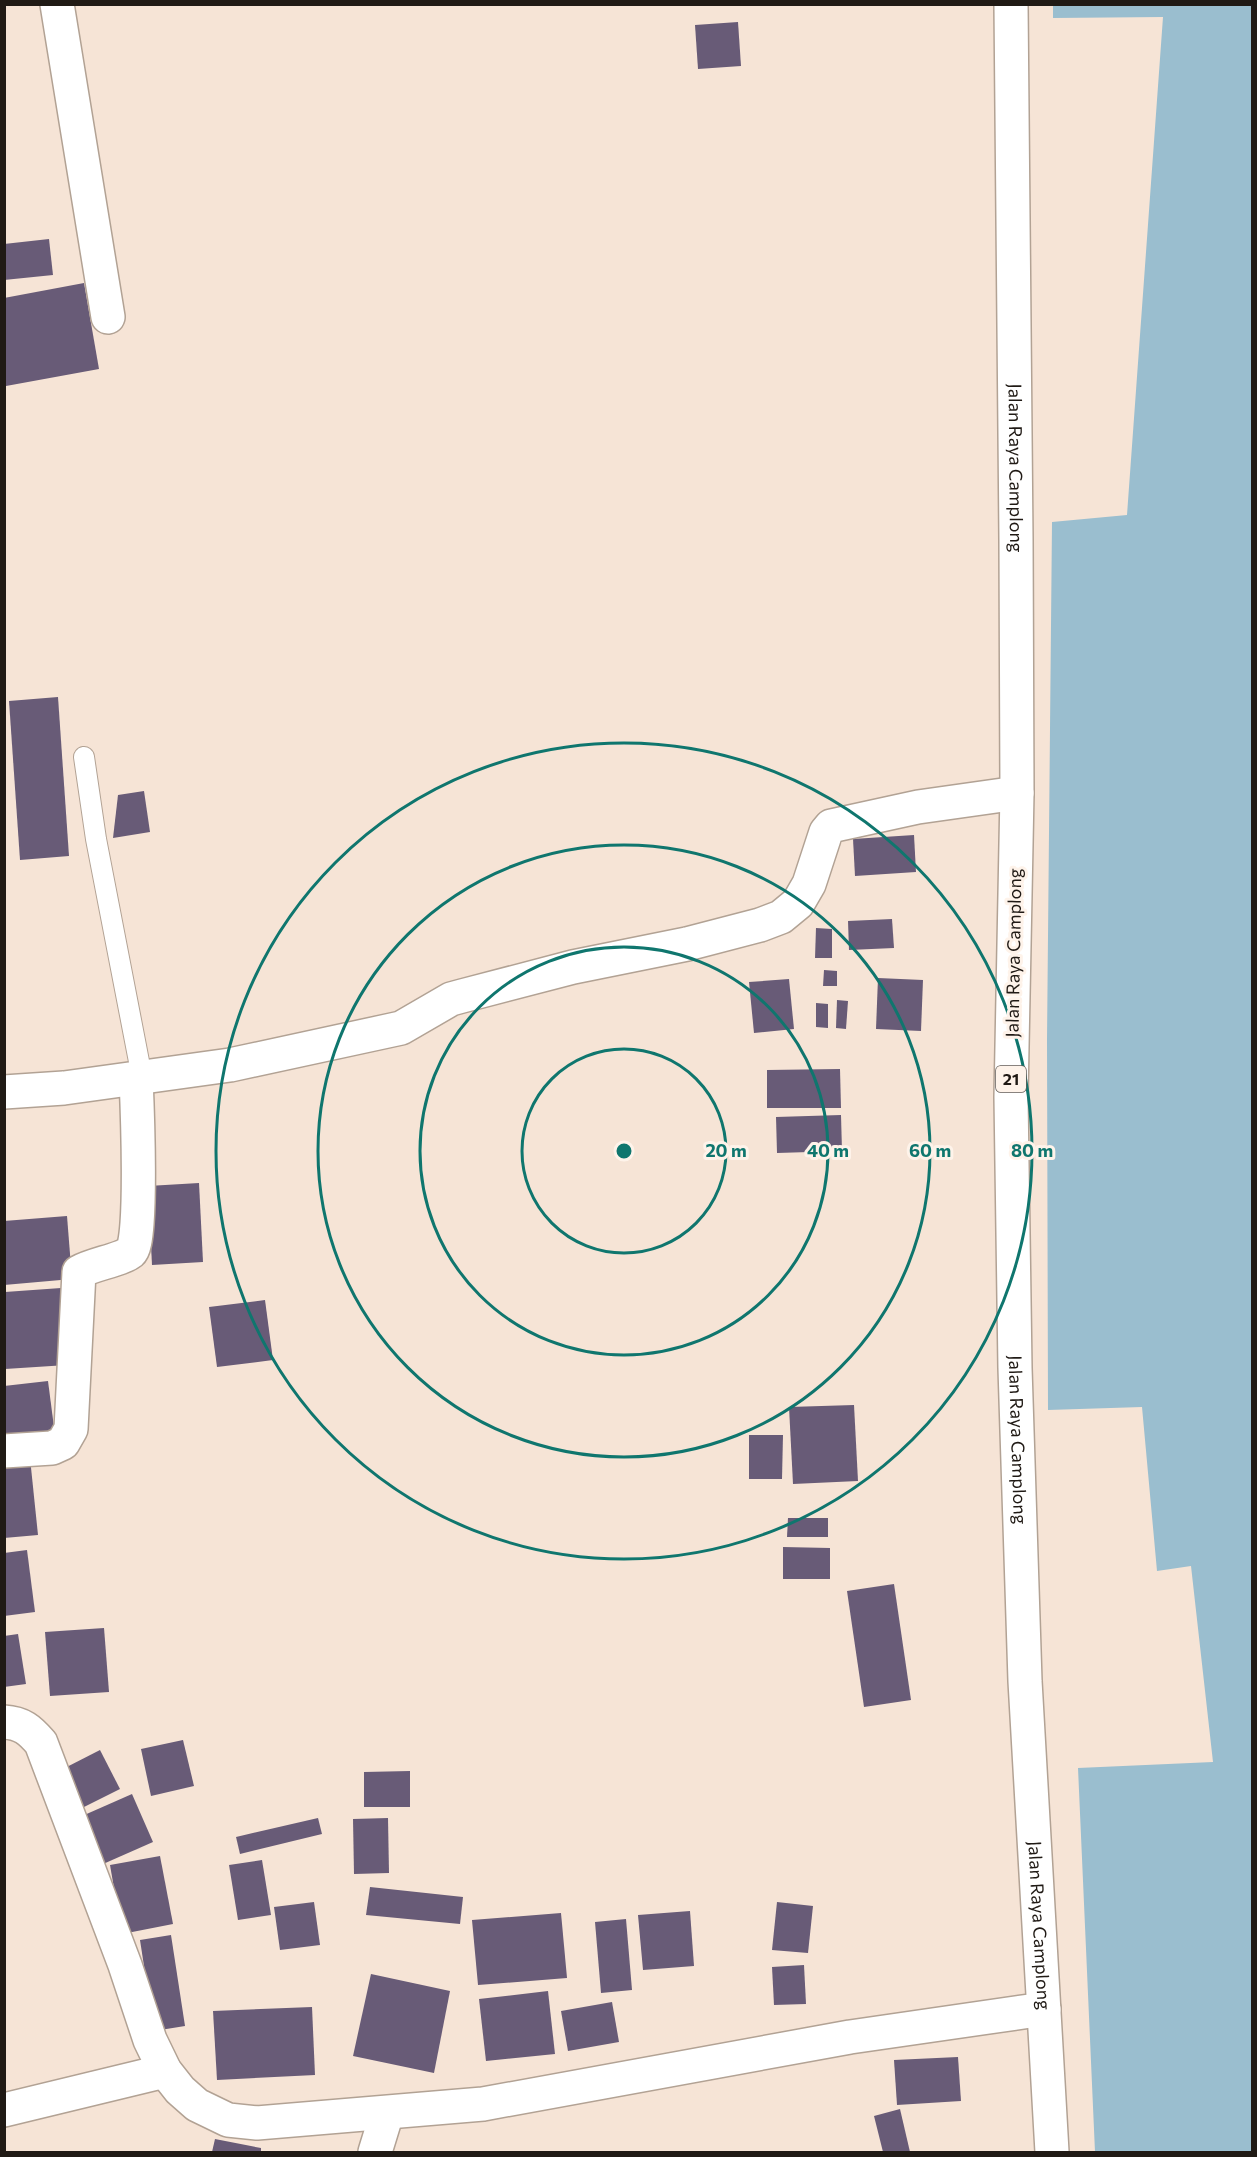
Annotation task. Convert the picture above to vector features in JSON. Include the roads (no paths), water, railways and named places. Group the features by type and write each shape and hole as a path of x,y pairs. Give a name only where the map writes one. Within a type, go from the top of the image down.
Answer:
{"main road":[{"path":"57,4 108,318"},
{"name":"Jalan Raya Camplong","path":"1011,4 1017,793 1011,1097 1015,1368 1025,1681 1052,2152"},
{"path":"4,1092 64,1088 230,1065 401,1028 451,999 573,967 687,944 760,925 781,916 798,903 809,884 826,832 831,826 918,807 1017,793"},
{"path":"4,1451 52,1448 63,1443 71,1429 79,1272 131,1252 136,1245 139,1077"},
{"path":"4,1722 19,1723 32,1732 41,1743 125,1965 150,2040 165,2071 180,2090 198,2105 228,2120 257,2122 483,2104 850,2037 1044,2009"},
{"path":"4,2110 165,2071"},
{"path":"375,2152 387,2113"}],"lane":[{"path":"84,757 96,839 139,1077"}],"water":[{"path":"1053,5 1252,5 1252,2152 1095,2152 1078,1768 1213,1762 1191,1566 1157,1571 1142,1407 1048,1410 1047,1040 1052,522 1127,515 1163,17 1053,18"}]}
